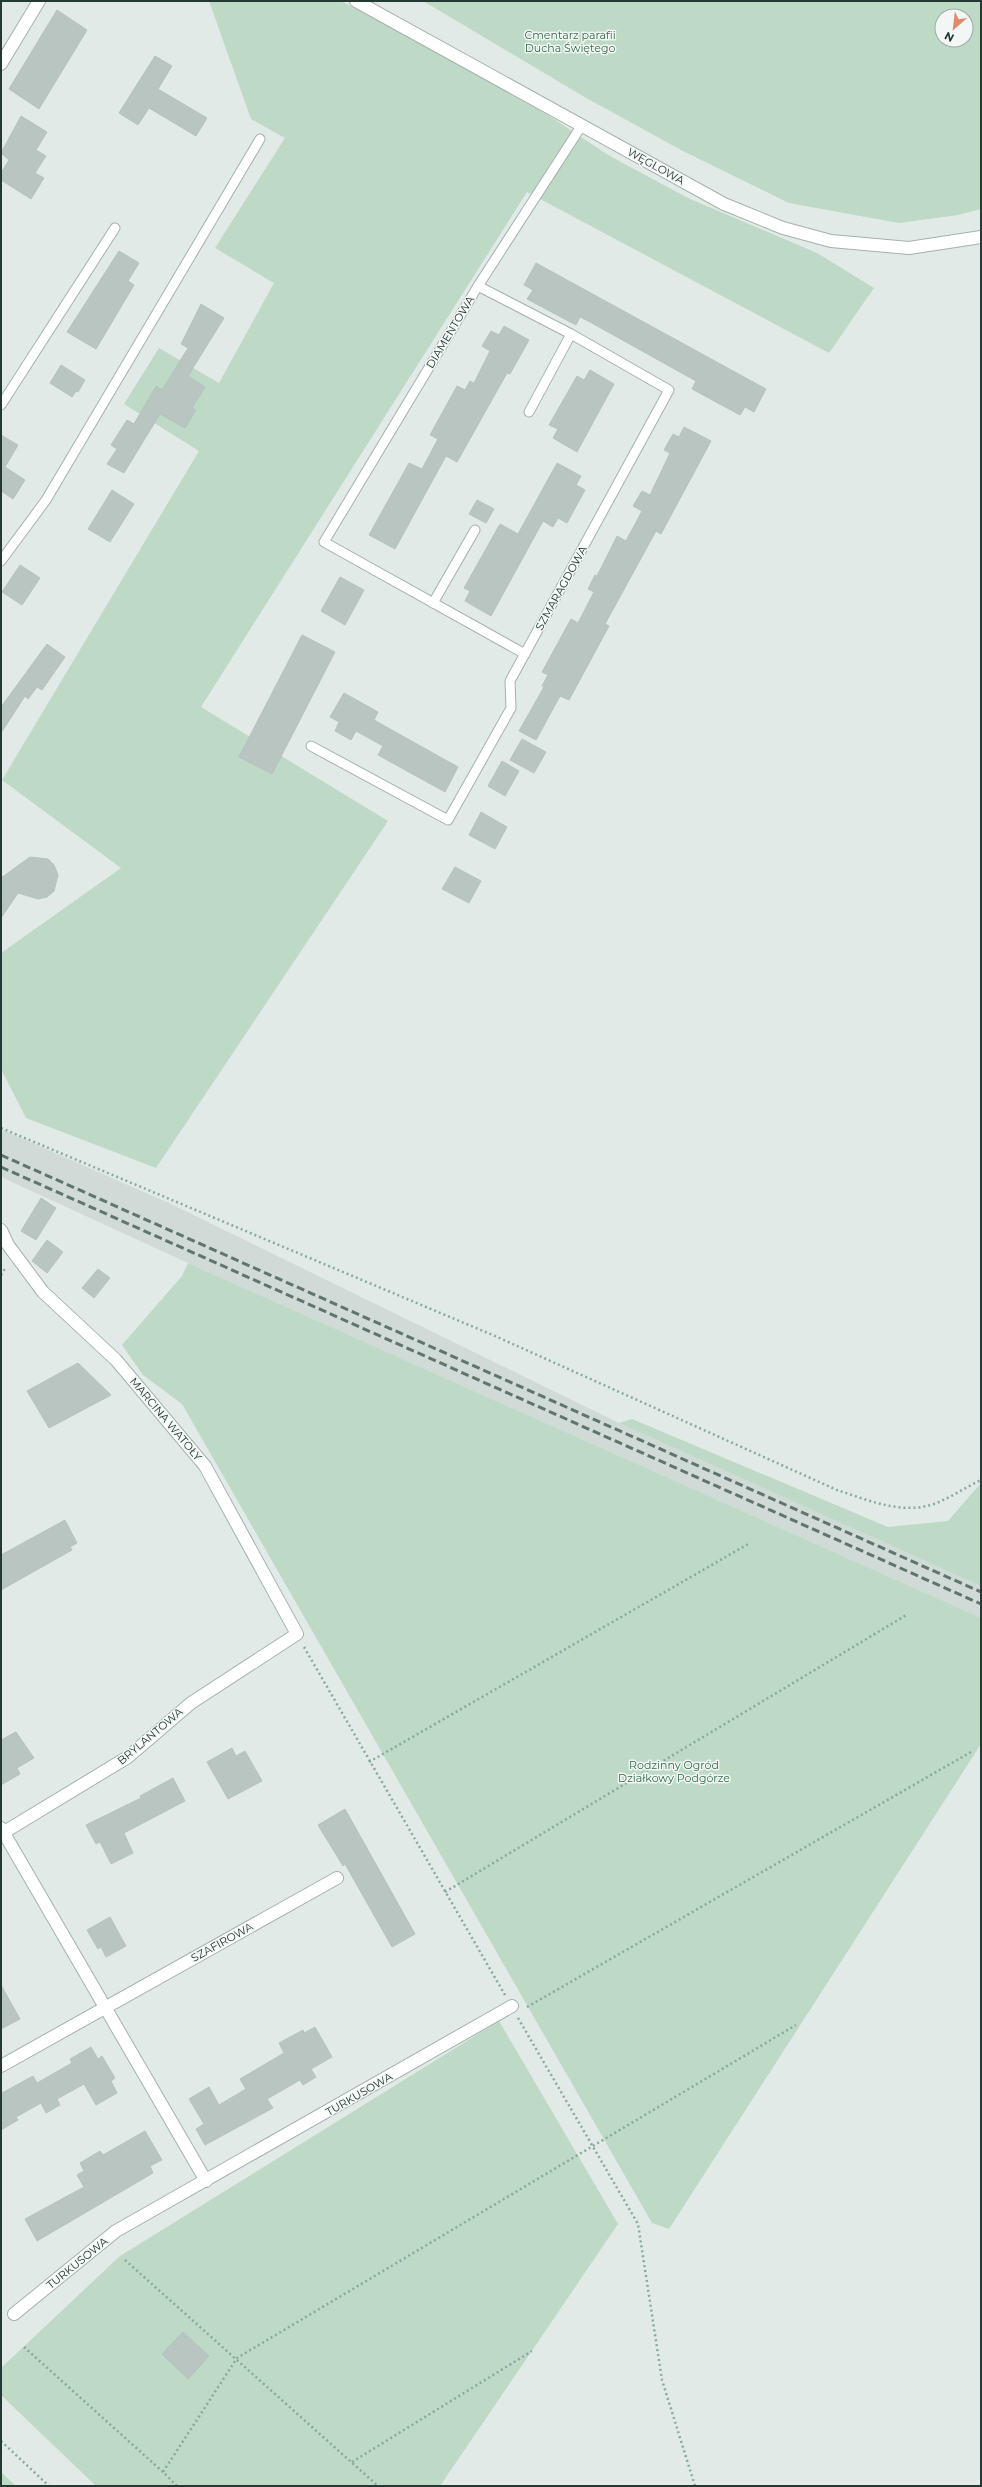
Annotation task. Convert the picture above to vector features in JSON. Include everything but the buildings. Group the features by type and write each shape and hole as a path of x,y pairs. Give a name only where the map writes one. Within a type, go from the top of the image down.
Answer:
{"street":[{"path":"1,64 39,1"},
{"name":"WĘGLOWA","path":"356,1 724,204 783,228 831,241 909,248 981,238"},
{"name":"MARCINA WATOŁY","path":"1,1230 8,1245 43,1292 116,1360 205,1466 297,1634"},
{"name":"BRYLANTOWA","path":"2,1831 122,1761 191,1703 297,1634"},
{"path":"2,1831 106,2007 206,2181"},
{"name":"SZAFIROWA","path":"1,2066 337,1878"},
{"name":"TURKUSOWA","path":"14,2314 116,2231 514,2010"}],"lane":[{"name":"DIAMENTOWA","path":"432,603 324,542 478,286 582,125"},
{"path":"1,561 46,500 260,139"},
{"path":"1,405 115,228"},
{"path":"478,286 571,334 529,412"},
{"name":"SZMARAGDOWA","path":"311,746 448,820 511,708 510,681 670,390 571,334"},
{"path":"475,530 432,603 525,654"}],"path":[{"path":"1,1128 495,1336 838,1490 885,1506 915,1508 935,1503 981,1480"},
{"path":"369,1762 750,1542"},
{"path":"445,1892 908,1614"},
{"path":"297,1634 369,1762 594,2146 638,2224 662,2380 695,2486"},
{"path":"514,2010 971,1752"},
{"path":"163,2472 237,2358 796,2025"},
{"path":"125,2260 237,2358 378,2486"},
{"path":"24,2347 177,2486"},
{"path":"352,2462 532,2351"},
{"path":"1,2441 49,2486"}],"shaded area":[{"path":"3,1130 169,1203 619,1423 981,1586 981,1618 188,1263 1,1177 1,1136"}],"green space":[{"path":"209,1 341,1 518,95 608,155 688,198 817,253 874,288 829,353 527,192 201,707 388,821 156,1168 26,1118 1,1069 1,953 121,868 2,780 199,451 124,404 159,348 219,383 274,283 215,248 285,138 251,119"},
{"name":"Cmentarz parafii Ducha Świętego","path":"423,1 981,1 981,209 958,215 899,223 789,203 683,151 588,99"},
{"name":"Rodzinny Ogród Działkowy Podgórze","path":"188,1263 981,1618 981,1744 669,2229 652,2223 182,1404 143,1375 122,1345 182,1276"},
{"path":"632,1419 888,1527 948,1521 981,1483 981,1586 619,1423"},
{"path":"499,2021 618,2224 440,2486 96,2486 1,2395 1,2368 120,2256"},
{"path":"1,2472 16,2486 1,2486"}],"railway":[{"path":"1,1155 981,1592"},
{"path":"1,1167 981,1604"}]}
